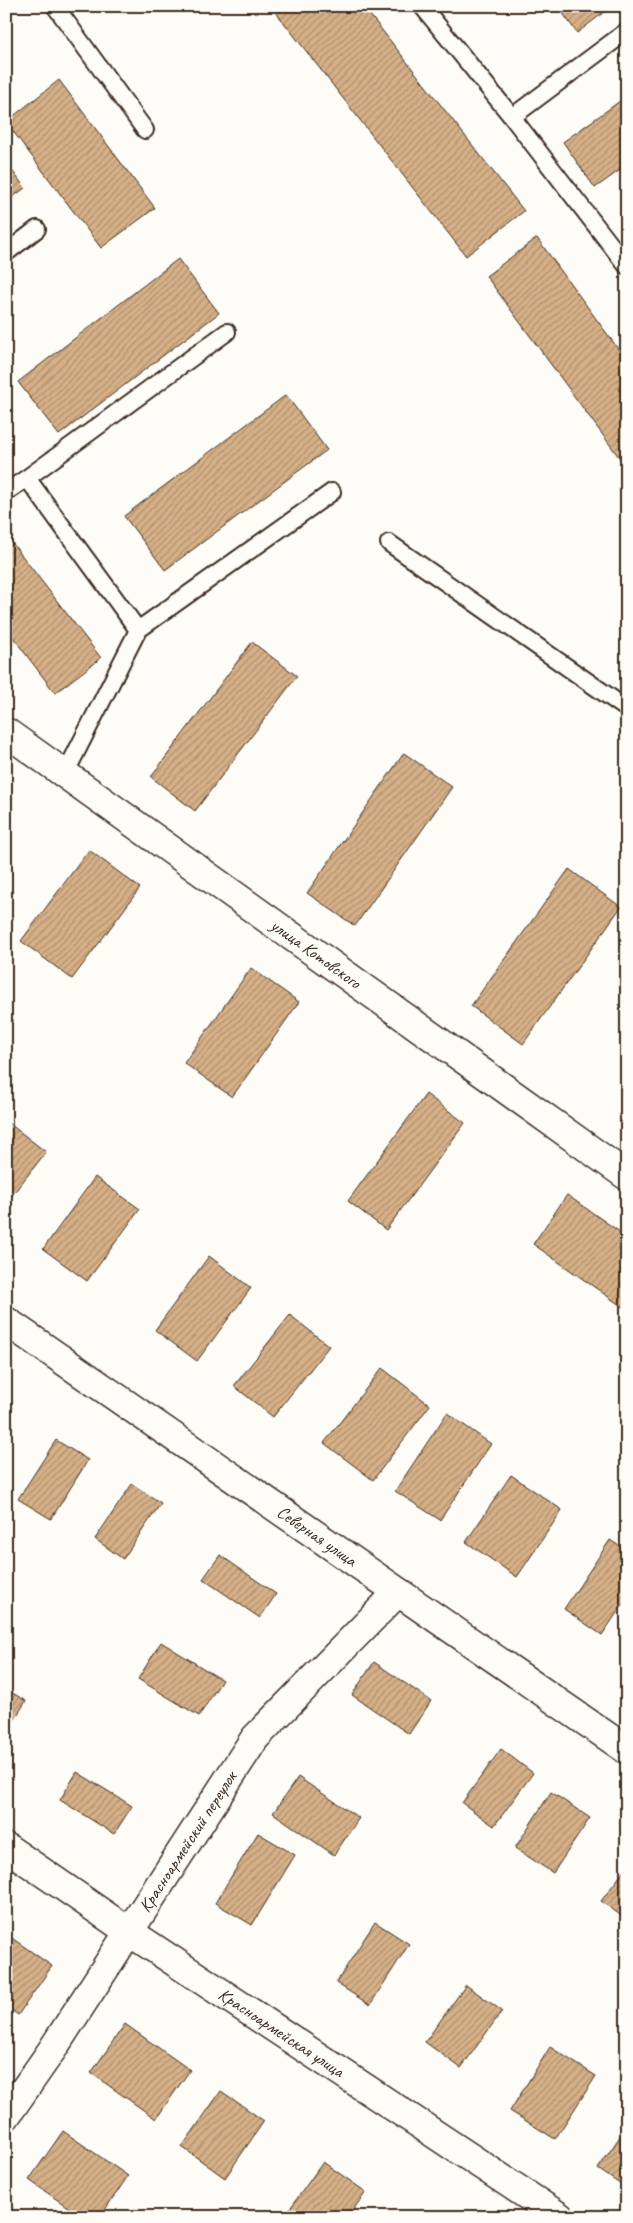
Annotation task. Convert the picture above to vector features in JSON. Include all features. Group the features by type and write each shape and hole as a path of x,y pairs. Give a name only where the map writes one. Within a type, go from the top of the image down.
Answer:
{"street":[{"name":"улица Котовского","path":"6,732 627,1176"},
{"name":"Северная улица","path":"6,1320 627,1750"},
{"name":"Красноармейский переулок","path":"6,2116 52,2050 255,1738 398,1592"},
{"name":"Красноармейская улица","path":"6,1847 128,1931 560,2217"}],"lane":[{"path":"55,6 145,130"},
{"path":"422,6 512,117 627,266"},
{"path":"512,117 627,31"},
{"path":"6,253 37,229"},
{"path":"6,492 227,332"},
{"path":"27,478 138,630"},
{"path":"65,774 138,630 332,492"},
{"path":"389,543 627,709"}],"building":[{"path":"271,6 363,6 524,211 466,256"},
{"path":"570,6 612,6 577,33 562,12"},
{"path":"59,80 155,208 101,248 6,122"},
{"path":"627,96 627,165 595,188 563,142"},
{"path":"6,162 25,188 6,202"},
{"path":"537,238 627,361 627,468 486,276"},
{"path":"178,259 219,313 59,435 18,382"},
{"path":"286,395 327,450 165,570 124,516"},
{"path":"6,535 101,658 55,693 6,628"},
{"path":"252,642 297,676 195,811 151,777"},
{"path":"404,753 452,787 355,926 307,893"},
{"path":"89,850 140,888 72,979 21,941"},
{"path":"569,869 621,907 523,1044 471,1006"},
{"path":"251,968 299,1002 232,1097 184,1063"},
{"path":"426,1094 465,1123 386,1230 348,1201"},
{"path":"6,1121 46,1152 6,1203"},
{"path":"95,1177 140,1209 87,1281 43,1249"},
{"path":"567,1195 627,1237 627,1310 533,1244"},
{"path":"209,1256 251,1288 197,1361 155,1330"},
{"path":"290,1315 329,1346 273,1417 234,1386"},
{"path":"382,1368 430,1405 373,1480 324,1443"},
{"path":"447,1413 491,1444 440,1520 395,1491"},
{"path":"56,1440 88,1460 51,1519 18,1499"},
{"path":"511,1475 562,1510 517,1577 466,1542"},
{"path":"132,1484 161,1503 123,1559 95,1539"},
{"path":"610,1540 627,1551 627,1598 602,1635 564,1609"},
{"path":"220,1555 276,1594 260,1618 203,1579"},
{"path":"161,1642 222,1680 199,1716 138,1679"},
{"path":"374,1662 431,1701 409,1734 352,1695"},
{"path":"6,1689 26,1701 6,1733"},
{"path":"501,1749 533,1773 494,1826 462,1803"},
{"path":"77,1772 132,1806 114,1834 60,1800"},
{"path":"298,1777 359,1818 334,1855 273,1813"},
{"path":"551,1792 590,1818 553,1873 515,1848"},
{"path":"258,1833 295,1855 252,1925 215,1903"},
{"path":"627,1867 627,1920 601,1901"},
{"path":"375,1922 409,1944 370,2005 336,1983"},
{"path":"6,1934 52,1966 18,2015 6,2006"},
{"path":"466,1985 502,2011 461,2068 425,2042"},
{"path":"125,2024 190,2070 156,2119 91,2073"},
{"path":"550,2047 596,2076 555,2139 510,2111"},
{"path":"221,2091 264,2121 225,2178 182,2147"},
{"path":"627,2126 627,2189 598,2169"},
{"path":"63,2131 128,2176 100,2217 82,2217 29,2180"},
{"path":"323,2162 366,2192 348,2217 284,2217"}]}
